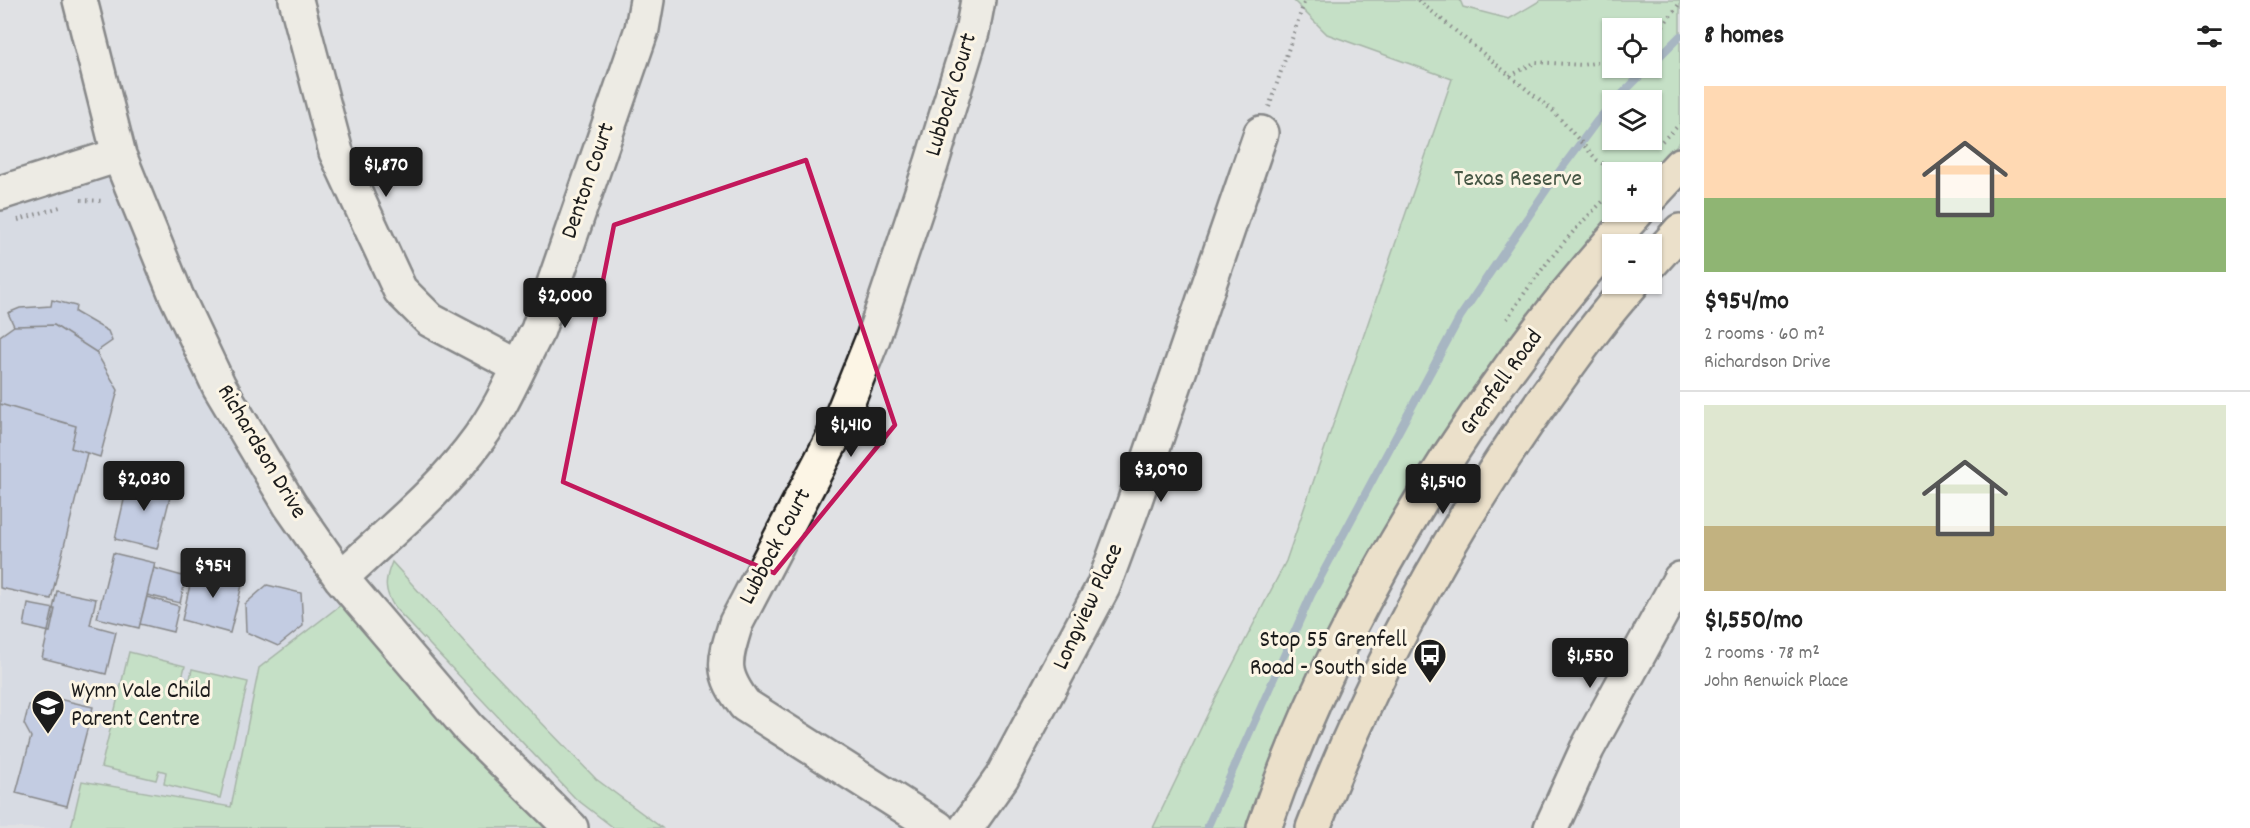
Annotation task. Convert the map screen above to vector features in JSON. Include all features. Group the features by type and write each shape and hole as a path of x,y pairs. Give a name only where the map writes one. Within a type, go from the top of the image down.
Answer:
{"main road":[{"path":"1662,184 1680,165"},
{"path":"1662,204 1680,220"},
{"name":"Grenfell Road","path":"1263,828 1327,676 1352,625 1431,486 1473,420 1552,314 1605,246 1627,222"},
{"path":"1662,251 1680,231"},
{"name":"Grenfell Road","path":"1313,828 1336,769 1369,696 1447,549 1530,417 1624,294"}],"street":[{"name":"Richardson Drive","path":"80,0 119,155 176,295 219,386 290,505 341,578 469,728 571,828"},
{"path":"296,0 336,152 400,290 430,320 519,366"},
{"name":"Denton Court","path":"341,578 456,468 481,436 519,366 541,319 642,29 647,0"},
{"name":"Lubbock Court","path":"938,828 745,705 729,684 725,656 736,623 832,440 873,338 972,32 978,0"},
{"name":"Longview Place","path":"966,828 1002,777 1103,587 1262,133"},
{"path":"4,208 119,155"},
{"path":"1551,828 1587,750 1680,579"}],"path":[{"path":"1262,133 1305,0"},
{"path":"1418,0 1553,111 1602,163"},
{"path":"1662,27 1680,3"},
{"path":"1510,76 1536,62 1582,65 1602,62"},
{"path":"78,200 104,201"},
{"path":"4,208 36,217 68,204"}],"highlighted area":[{"path":"806,160 895,425 774,573 563,482 614,225"}],"shaded area":[{"path":"119,155 176,295 355,594 259,668 231,807 82,781 71,828 0,828 0,196"}],"green space":[{"name":"Texas Reserve","path":"1293,0 1460,0 1463,7 1509,19 1541,0 1680,0 1680,142 1660,162 1602,162 1602,222 1608,222 1546,297 1255,828 1153,828 1211,707 1286,561 1452,79 1327,34"},
{"path":"392,562 479,658 596,779 662,828 614,828 575,798 395,608 386,586"},
{"path":"355,594 571,828 71,828 82,781 231,807 259,668"},
{"path":"129,652 185,666 182,678 190,679 192,669 248,682 220,798 164,784 166,772 159,770 156,780 101,767"}],"building":[{"path":"52,300 76,306 75,312 108,331 112,341 96,352 54,325 14,326 8,313 20,308 51,306"},
{"path":"54,325 96,352 118,390 100,457 71,448 76,426 0,404 0,336 14,326"},
{"path":"0,404 76,426 71,448 87,453 51,599 0,588"},
{"path":"130,474 173,485 157,549 115,539"},
{"path":"113,553 155,563 139,628 97,618"},
{"path":"194,567 244,577 230,633 182,620"},
{"path":"154,568 186,577 180,603 147,595"},
{"path":"267,585 301,593 303,626 278,646 246,632 245,604"},
{"path":"57,591 96,599 90,625 116,632 106,674 42,658"},
{"path":"147,597 179,606 173,632 140,624"},
{"path":"28,604 55,609 50,632 24,626"},
{"path":"41,695 93,707 67,806 16,793 31,737 24,724 29,705"}],"waterway":[{"path":"1662,54 1680,36"},
{"path":"1626,90 1638,78"},
{"path":"1207,828 1311,595 1460,317 1553,180 1602,115"}],"place":[{"name":"Stop 55 Grenfell Road - South side","path":"1430,684"},
{"name":"Wynn Vale Child Parent Centre","path":"48,735"}]}
